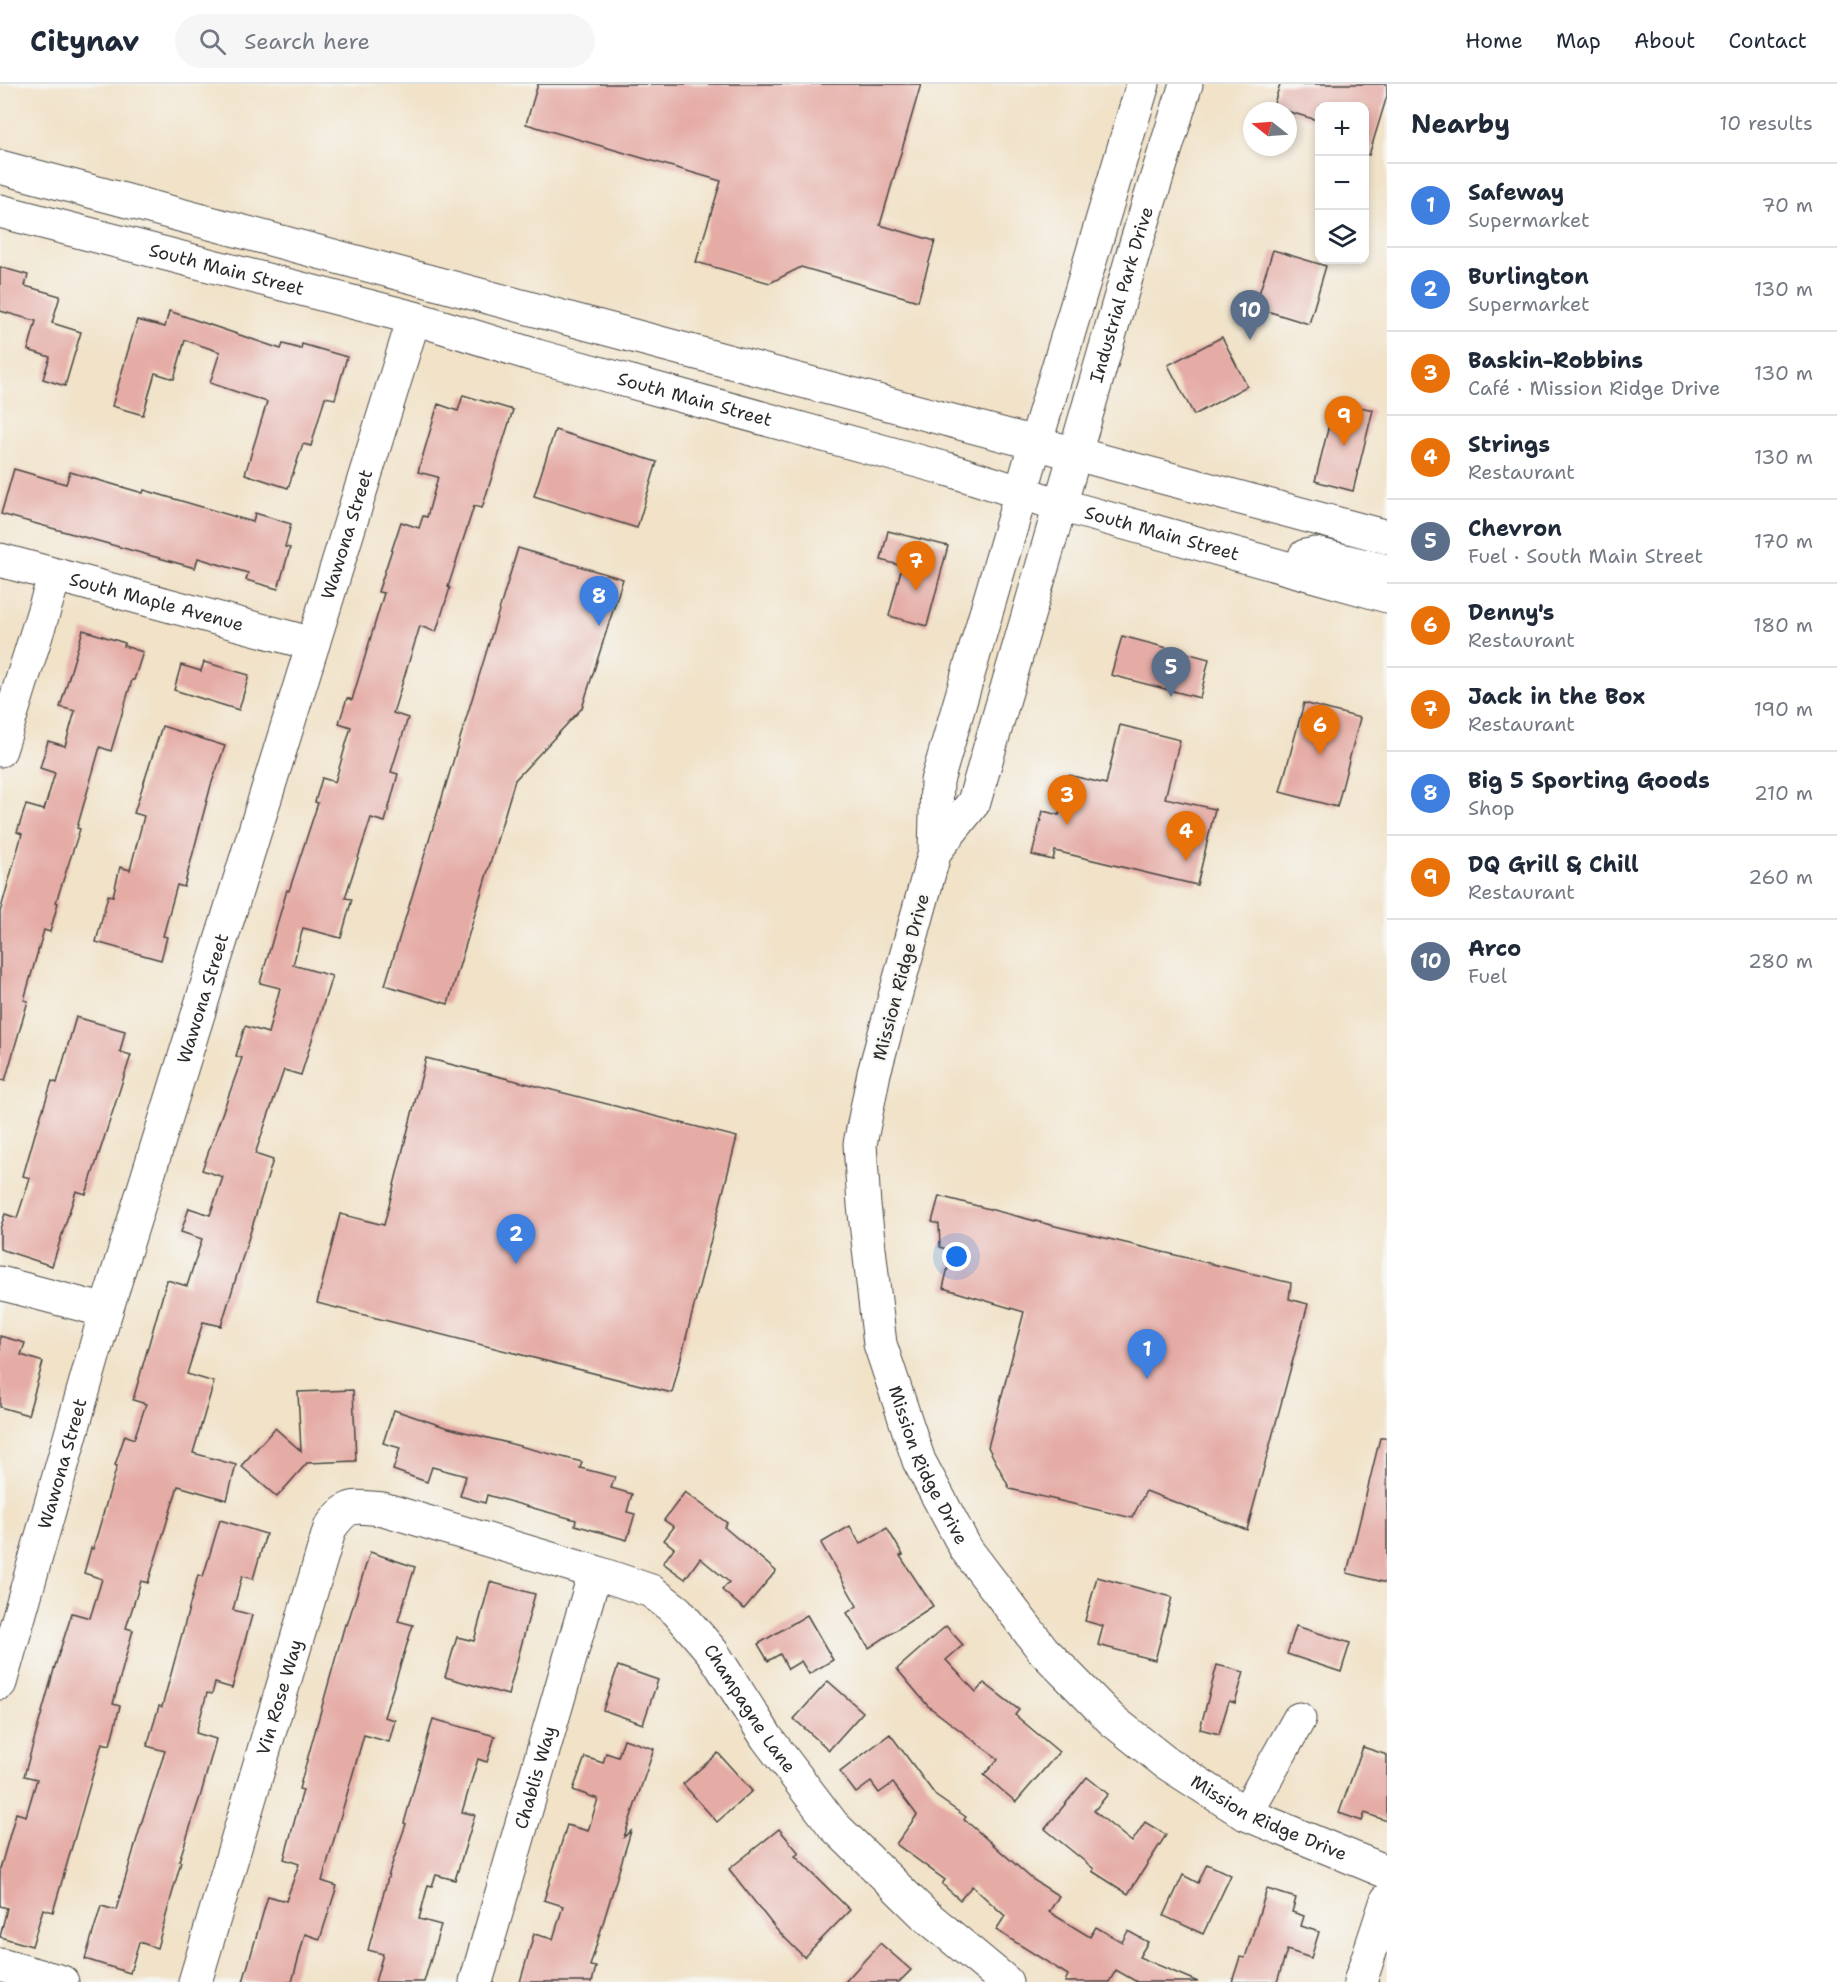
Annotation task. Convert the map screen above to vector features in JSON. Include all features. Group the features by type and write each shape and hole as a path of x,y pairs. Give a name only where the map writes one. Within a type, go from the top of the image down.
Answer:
{"street":[{"path":"1035,445 1143,84"},
{"name":"Industrial Park Drive","path":"1060,505 1135,247 1186,84"},
{"path":"0,167 685,348 1035,445 1387,537"},
{"name":"South Main Street","path":"0,211 414,318 537,356 947,469 1060,505 1387,596"},
{"path":"414,318 435,309 465,311 527,322 557,316"},
{"name":"Wawona Street","path":"0,1683 13,1588 106,1311 414,318"},
{"name":"Mission Ridge Drive","path":"1035,445 937,781 935,851 874,1073 860,1144 864,1205 880,1344 919,1461 966,1549 1043,1650 1112,1720 1166,1762 1246,1814 1387,1872"},
{"name":"Mission Ridge Drive","path":"935,851 974,802 1060,505"},
{"path":"1265,563 1316,554 1387,571"},
{"name":"South Maple Avenue","path":"0,560 313,644"},
{"path":"0,750 55,574"},
{"path":"0,1283 106,1311"},
{"name":"Vin Rose Way","path":"195,1982 330,1528 342,1512 354,1507 383,1509 438,1526"},
{"name":"Champagne Lane","path":"438,1526 595,1572 651,1592 677,1611 713,1653 767,1738 833,1825 924,1914 1006,1982"},
{"name":"Chablis Way","path":"476,1982 595,1572"},
{"path":"1246,1814 1299,1719"},
{"path":"1360,1982 1387,1900"},
{"path":"0,1965 62,1982"}],"building":[{"path":"538,84 921,84 880,225 935,241 918,301 801,267 770,283 696,262 721,181 526,124"},
{"path":"1280,84 1387,84 1387,96 1369,155 1369,102 1315,102 1315,120 1297,114 1297,102 1275,102"},
{"path":"1273,250 1326,266 1309,324 1267,311 1258,297"},
{"path":"0,267 28,275 25,286 60,296 52,323 81,332 65,386 43,379 50,357 28,350 36,321 0,311"},
{"path":"169,311 281,349 283,344 301,349 302,344 347,357 335,399 325,397 311,446 303,444 288,488 245,474 267,402 210,383 220,352 185,340 174,379 155,373 143,415 112,406 137,320 165,327"},
{"path":"1222,337 1247,386 1194,415 1168,365"},
{"path":"463,395 513,410 482,508 474,506 436,632 420,626 393,713 408,718 391,772 398,774 385,822 371,818 345,898 352,899 341,938 303,928 293,965 332,976 301,1075 284,1070 255,1154 273,1160 221,1326 203,1322 187,1374 214,1382 193,1453 236,1465 227,1500 178,1486 148,1583 141,1581 126,1628 133,1630 113,1704 120,1706 110,1745 102,1743 53,1912 43,1909 32,1946 0,1937 7,1908 0,1906 0,1869 16,1813 26,1816 37,1779 24,1776 55,1666 72,1613 90,1618 102,1579 84,1573 125,1435 134,1439 146,1404 133,1400 167,1280 187,1286 202,1239 181,1232 189,1208 210,1215 223,1177 202,1170 242,1058 236,1056 245,1026 268,1033 280,988 260,983 287,890 289,891 318,803 315,802 322,778 335,782 351,727 339,723 347,698 352,700 384,593 378,592 401,522 419,528 423,516 427,517 438,477 418,472 438,404 458,411"},
{"path":"1335,401 1373,410 1353,491 1315,481"},
{"path":"555,430 657,462 637,528 534,496"},
{"path":"14,469 66,484 70,472 143,493 144,490 253,522 255,513 291,524 285,547 290,548 278,589 246,580 248,573 198,558 195,568 1,514"},
{"path":"888,531 948,546 927,626 889,616 902,566 881,560"},
{"path":"518,548 623,579 582,708 515,780 448,1004 385,985"},
{"path":"83,630 125,643 124,646 143,652 134,680 132,680 111,751 100,747 77,828 80,829 56,902 58,903 50,932 44,930 24,1000 28,1001 5,1081 0,1080 0,912 22,834 17,832 26,805 44,810 55,773 40,768 48,741 65,746 75,711 60,707"},
{"path":"1122,636 1209,659 1200,698 1111,675"},
{"path":"204,662 249,675 239,710 174,690 181,665 201,671"},
{"path":"1304,703 1360,718 1337,807 1280,792"},
{"path":"1120,725 1180,740 1165,798 1215,809 1197,885 1055,851 1053,860 1032,855 1043,811 1059,815 1068,775 1106,784"},
{"path":"162,726 225,746 211,785 184,887 177,885 163,936 167,937 161,960 96,942 108,895 113,896 120,867 130,870 144,816 134,813"},
{"path":"76,1017 125,1031 120,1052 131,1055 86,1194 76,1191 52,1266 0,1249 0,1229 5,1214 17,1218 30,1178 23,1176 35,1134 52,1081 57,1083"},
{"path":"426,1058 737,1137 672,1393 317,1303 340,1214 384,1225"},
{"path":"939,1196 1291,1283 1289,1299 1308,1304 1247,1530 1146,1491 1132,1518 1010,1489 988,1447 1024,1312 943,1288 952,1251 940,1247 939,1224 932,1222"},
{"path":"0,1336 25,1343 21,1355 43,1362 28,1415 0,1407"},
{"path":"353,1390 356,1461 307,1463 277,1497 241,1466 275,1428 301,1451 298,1392"},
{"path":"394,1410 445,1427 582,1462 580,1468 615,1477 611,1488 632,1494 627,1512 635,1514 627,1540 575,1525 576,1520 487,1495 485,1503 460,1496 466,1476 432,1467 427,1482 393,1470 400,1448 383,1443"},
{"path":"1380,1438 1387,1438 1387,1583 1347,1573"},
{"path":"685,1492 727,1523 724,1527 776,1571 744,1609 722,1590 729,1582 700,1558 685,1579 663,1563 674,1548 664,1540 674,1527 664,1520"},
{"path":"220,1520 266,1534 253,1579 242,1576 233,1610 252,1615 232,1688 215,1683 212,1694 207,1693 196,1733 216,1739 179,1861 181,1862 157,1948 139,1942 130,1973 85,1959 101,1906 116,1910 165,1751 147,1746 159,1706 162,1707 198,1575 203,1577"},
{"path":"850,1526 860,1544 887,1528 903,1555 900,1556 933,1606 869,1648 847,1613 857,1606 821,1543"},
{"path":"370,1552 415,1567 398,1621 413,1625 384,1717 395,1720 389,1742 364,1735 322,1881 337,1886 320,1939 305,1934 292,1982 243,1982 268,1896 286,1901 299,1864 284,1859 303,1790 299,1789 345,1624 347,1625"},
{"path":"1097,1577 1172,1597 1155,1660 1098,1645 1103,1626 1085,1621"},
{"path":"490,1582 535,1594 508,1695 445,1677 457,1637 474,1641"},
{"path":"807,1615 833,1660 809,1674 801,1661 788,1669 780,1654 768,1661 758,1644"},
{"path":"946,1626 963,1645 946,1660 976,1692 984,1683 1019,1710 1015,1715 1059,1752 1016,1802 984,1775 998,1759 928,1706 897,1669"},
{"path":"1296,1626 1350,1643 1341,1672 1287,1654"},
{"path":"1217,1665 1244,1672 1235,1703 1229,1701 1219,1734 1200,1729"},
{"path":"618,1666 658,1680 643,1724 603,1710"},
{"path":"828,1681 863,1712 829,1750 794,1719"},
{"path":"433,1719 495,1736 487,1762 478,1759 462,1812 475,1815 455,1880 436,1875 432,1886 428,1885 419,1919 441,1925 424,1982 375,1982 383,1954 368,1950 390,1870 406,1824 404,1823"},
{"path":"890,1734 936,1796 966,1817 964,1819 1032,1879 1059,1896 1049,1912 1090,1937 1096,1927 1122,1942 1128,1931 1148,1942 1139,1957 1198,1982 1137,1982 1116,1970 1109,1982 1065,1982 1068,1975 996,1930 1005,1916 972,1886 960,1900 942,1884 945,1880 896,1844 917,1815 893,1783 879,1793 871,1782 856,1793 840,1772"},
{"path":"624,1739 654,1749 624,1837 631,1831 590,1966 596,1967 592,1982 520,1982 534,1934 553,1939 563,1906 544,1900 567,1825 588,1831 598,1799 573,1790 585,1757 603,1763 606,1753 618,1757"},
{"path":"1363,1747 1387,1755 1387,1821 1365,1813 1362,1821 1339,1813"},
{"path":"718,1753 752,1791 717,1822 683,1784"},
{"path":"1087,1777 1108,1794 1094,1811 1132,1842 1145,1822 1166,1835 1128,1894 1092,1871 1094,1869 1045,1829"},
{"path":"779,1829 799,1853 795,1856 850,1910 804,1957 776,1929 729,1869"},
{"path":"1207,1864 1231,1875 1203,1934 1164,1916 1183,1875 1198,1883"},
{"path":"1267,1889 1296,1898 1292,1912 1304,1916 1301,1926 1319,1932 1311,1958 1287,1950 1277,1982 1232,1982 1240,1957 1245,1958"},
{"path":"880,1943 911,1970 899,1982 845,1982"}],"place":[{"name":"Arco","path":"1250,340"},
{"name":"DQ Grill & Chill","path":"1344,446"},
{"name":"Jack in the Box","path":"916,591"},
{"name":"Big 5 Sporting Goods","path":"599,626"},
{"name":"Chevron","path":"1171,697"},
{"name":"Denny's","path":"1320,755"},
{"name":"Baskin-Robbins","path":"1067,825"},
{"name":"Strings","path":"1186,861"},
{"name":"Burlington","path":"516,1264"},
{"name":"Safeway","path":"1147,1379"}]}
